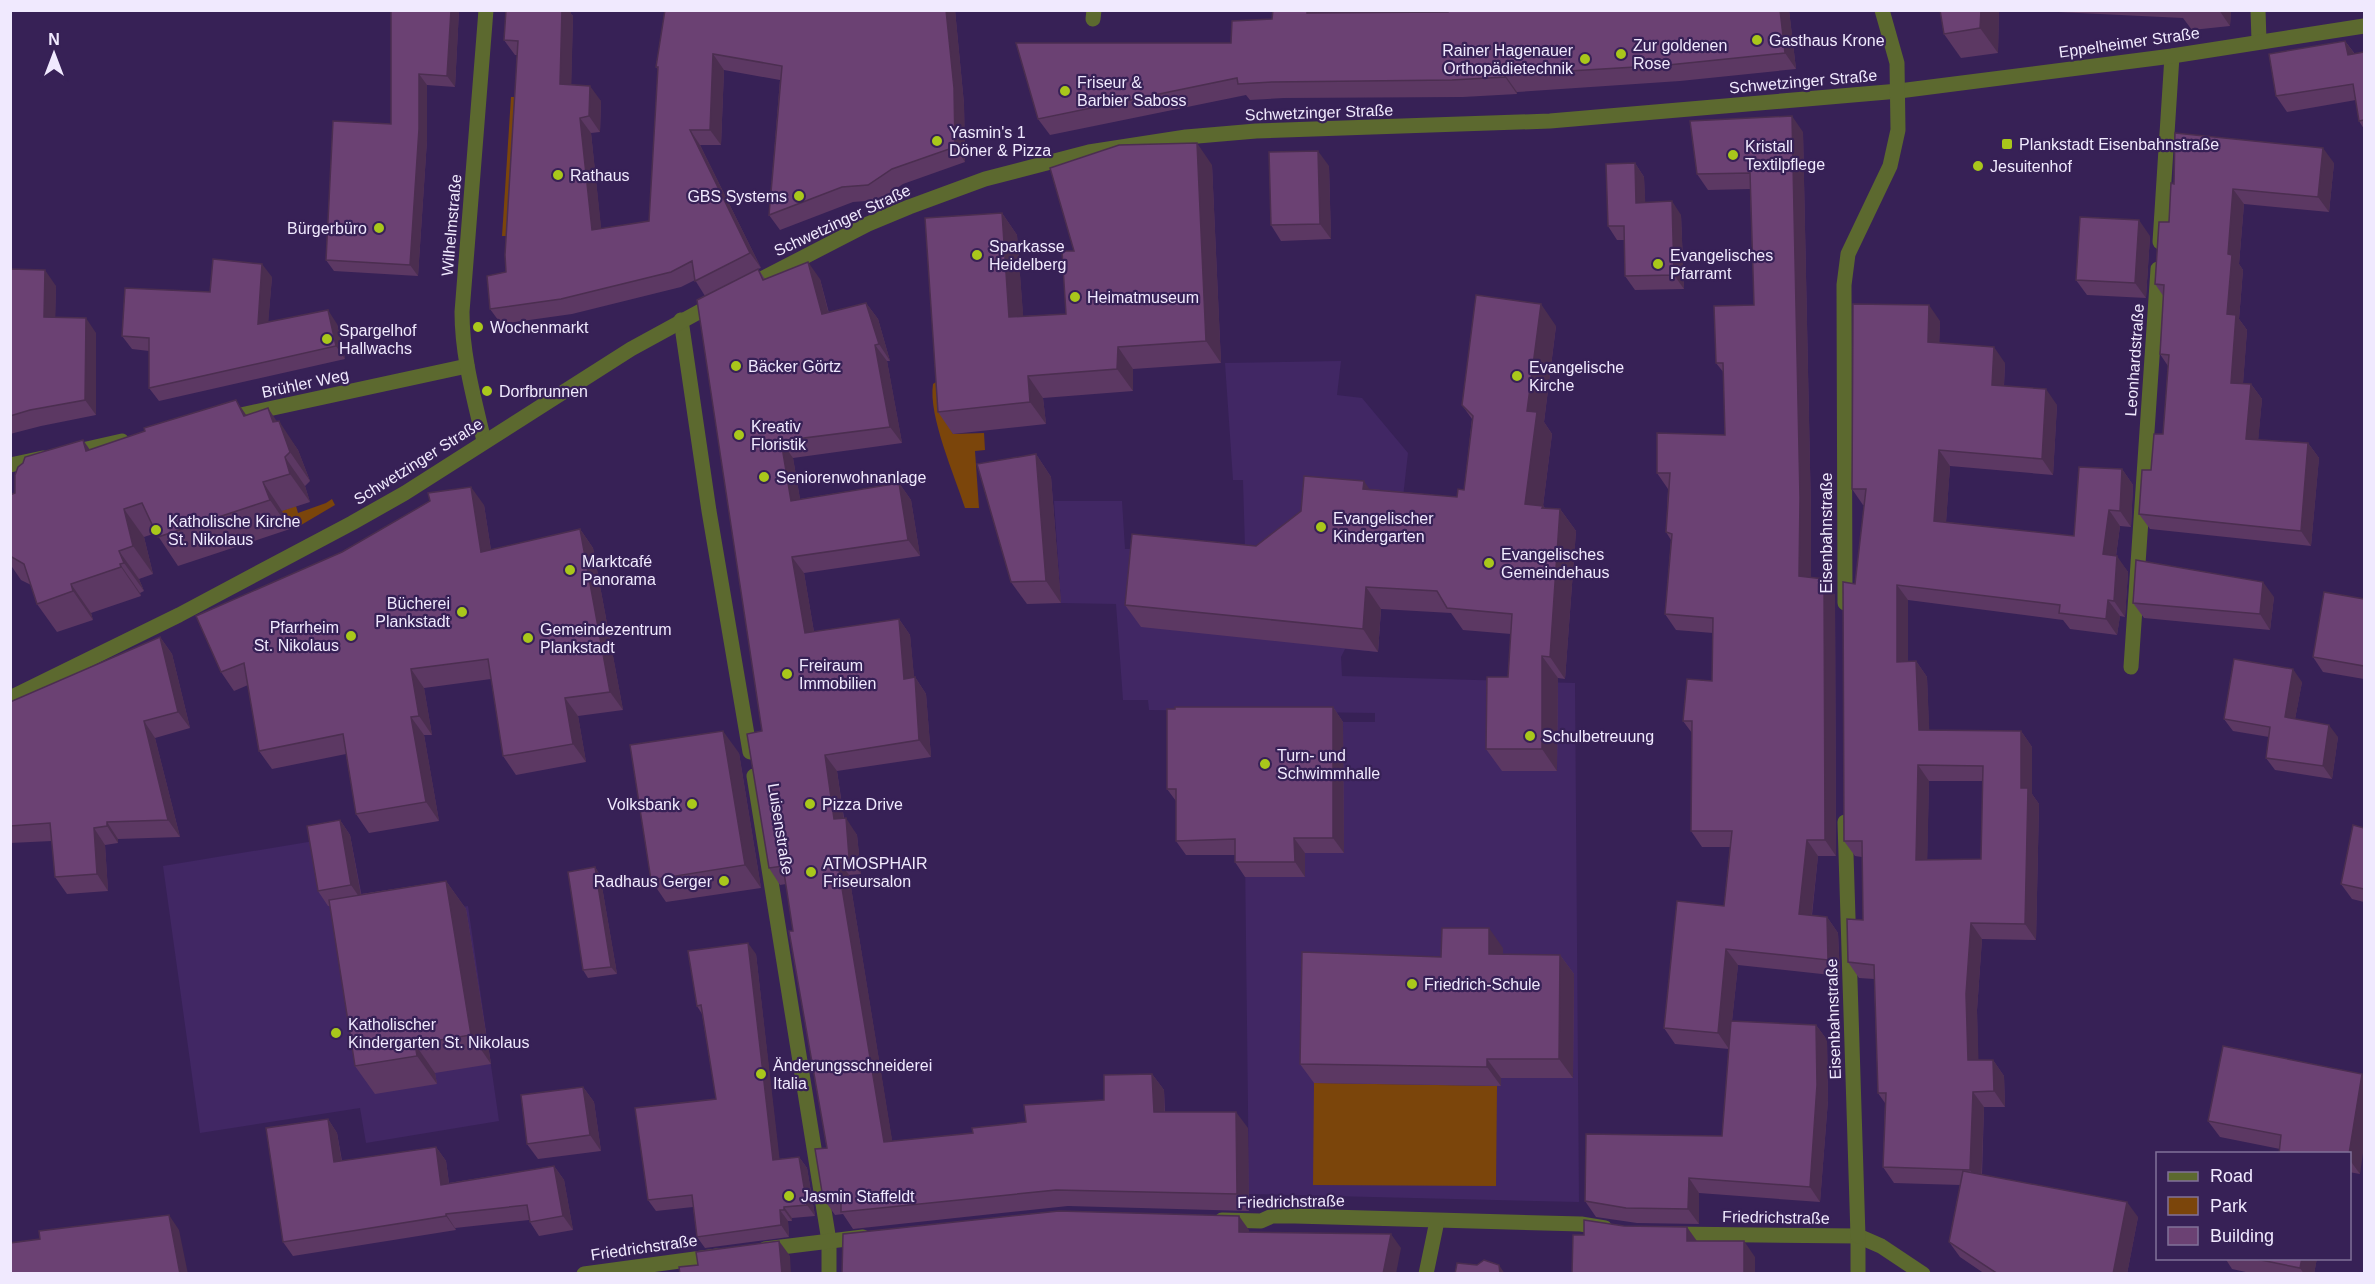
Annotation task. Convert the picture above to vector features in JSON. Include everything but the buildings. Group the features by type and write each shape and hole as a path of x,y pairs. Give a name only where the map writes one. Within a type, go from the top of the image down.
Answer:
{"street":[{"name":"Wilhelmstraße","path":"484,441 467,366 462,335 462,312 486,10"},
{"name":"Eisenbahnstraße","path":"1845,616 1844,285 1848,254 1890,166 1898,130 1897,63 1882,10"},
{"path":"2258,10 2259,41"},
{"name":"Eppelheimer Straße","path":"1899,91 2172,56 2259,41 2364,27"},
{"name":"Leonhardstraße","path":"2131,667 2172,56"},
{"name":"Schwetzinger Straße","path":"10,698 286,560 405,493 484,441 681,320 868,224 985,179 1089,152 1186,137 1256,131 1550,121 1899,91"},
{"name":"Luisenstraße","path":"681,320 709,511 829,1241 830,1274"},
{"name":"Brühler Weg","path":"208,422 467,366"},
{"path":"10,465 138,438"},
{"name":"Eisenbahnstraße","path":"1845,805 1858,1274"},
{"name":"Friedrichstraße","path":"1213,1220 1261,1221 1272,1216 1295,1216 1581,1224 1625,1232"},
{"path":"1426,1274 1437,1221"},
{"name":"Friedrichstraße","path":"1659,1234 1858,1236"},
{"name":"Friedrichstraße","path":"584,1274 875,1236"},
{"path":"1858,1236 1881,1246 1923,1274"}],"shaded area":[{"name":"Friedrich-Schule","path":"1341,361 1337,395 1362,398 1408,453 1402,506 1384,571 1378,652 1345,649 1341,657 1342,676 1575,683 1579,1202 1249,1194 1245,855 1186,855 1185,722 1375,722 1375,713 1149,710 1148,700 1123,700 1116,604 1061,603 1054,501 1122,501 1125,549 1245,548 1243,480 1233,480 1225,363"},
{"name":"Katholischer Kindergarten St. Nikolaus","path":"350,835 367,922 468,906 499,1121 366,1143 360,1108 200,1133 163,866"}],"green space":[{"path":"511,97 526,97 517,236 502,236"},
{"path":"939,380 953,434 984,433 985,450 975,451 979,508 965,508 943,446 934,412 933,397 933,384"},
{"path":"332,499 335,505 296,528 290,528 281,511 296,506 298,513"},
{"path":"1314,1083 1497,1086 1496,1186 1313,1185"}],"place":[{"name":"Gasthaus Krone","path":"1757,40"},
{"name":"Zur goldenen Rose","path":"1621,54"},
{"name":"Rainer Hagenauer Orthopädietechnik","path":"1585,59"},
{"name":"Friseur & Barbier Saboss","path":"1065,91"},
{"name":"Yasmin's 1 Döner & Pizza","path":"937,141"},
{"name":"Plankstadt Eisenbahnstraße","path":"2007,144"},
{"name":"Kristall Textilpflege","path":"1733,155"},
{"name":"Jesuitenhof","path":"1978,166"},
{"name":"Rathaus","path":"558,175"},
{"name":"GBS Systems","path":"799,196"},
{"name":"Bürgerbüro","path":"379,228"},
{"name":"Sparkasse Heidelberg","path":"977,255"},
{"name":"Evangelisches Pfarramt","path":"1658,264"},
{"name":"Heimatmuseum","path":"1075,297"},
{"name":"Wochenmarkt","path":"478,327"},
{"name":"Spargelhof Hallwachs","path":"327,339"},
{"name":"Bäcker Görtz","path":"736,366"},
{"name":"Evangelische Kirche","path":"1517,376"},
{"name":"Dorfbrunnen","path":"487,391"},
{"name":"Kreativ Floristik","path":"739,435"},
{"name":"Seniorenwohnanlage","path":"764,477"},
{"name":"Evangelischer Kindergarten","path":"1321,527"},
{"name":"Katholische Kirche St. Nikolaus","path":"156,530"},
{"name":"Evangelisches Gemeindehaus","path":"1489,563"},
{"name":"Marktcafé Panorama","path":"570,570"},
{"name":"Bücherei Plankstadt","path":"462,612"},
{"name":"Pfarrheim St. Nikolaus","path":"351,636"},
{"name":"Gemeindezentrum Plankstadt","path":"528,638"},
{"name":"Freiraum Immobilien","path":"787,674"},
{"name":"Schulbetreuung","path":"1530,736"},
{"name":"Turn- und Schwimmhalle","path":"1265,764"},
{"name":"Volksbank","path":"692,804"},
{"name":"Pizza Drive","path":"810,804"},
{"name":"ATMOSPHAIR Friseursalon","path":"811,872"},
{"name":"Radhaus Gerger","path":"724,881"},
{"name":"Friedrich-Schule","path":"1412,984"},
{"name":"Katholischer Kindergarten St. Nikolaus","path":"336,1033"},
{"name":"Änderungsschneiderei Italia","path":"761,1074"},
{"name":"Jasmin Staffeldt","path":"789,1196"}]}
